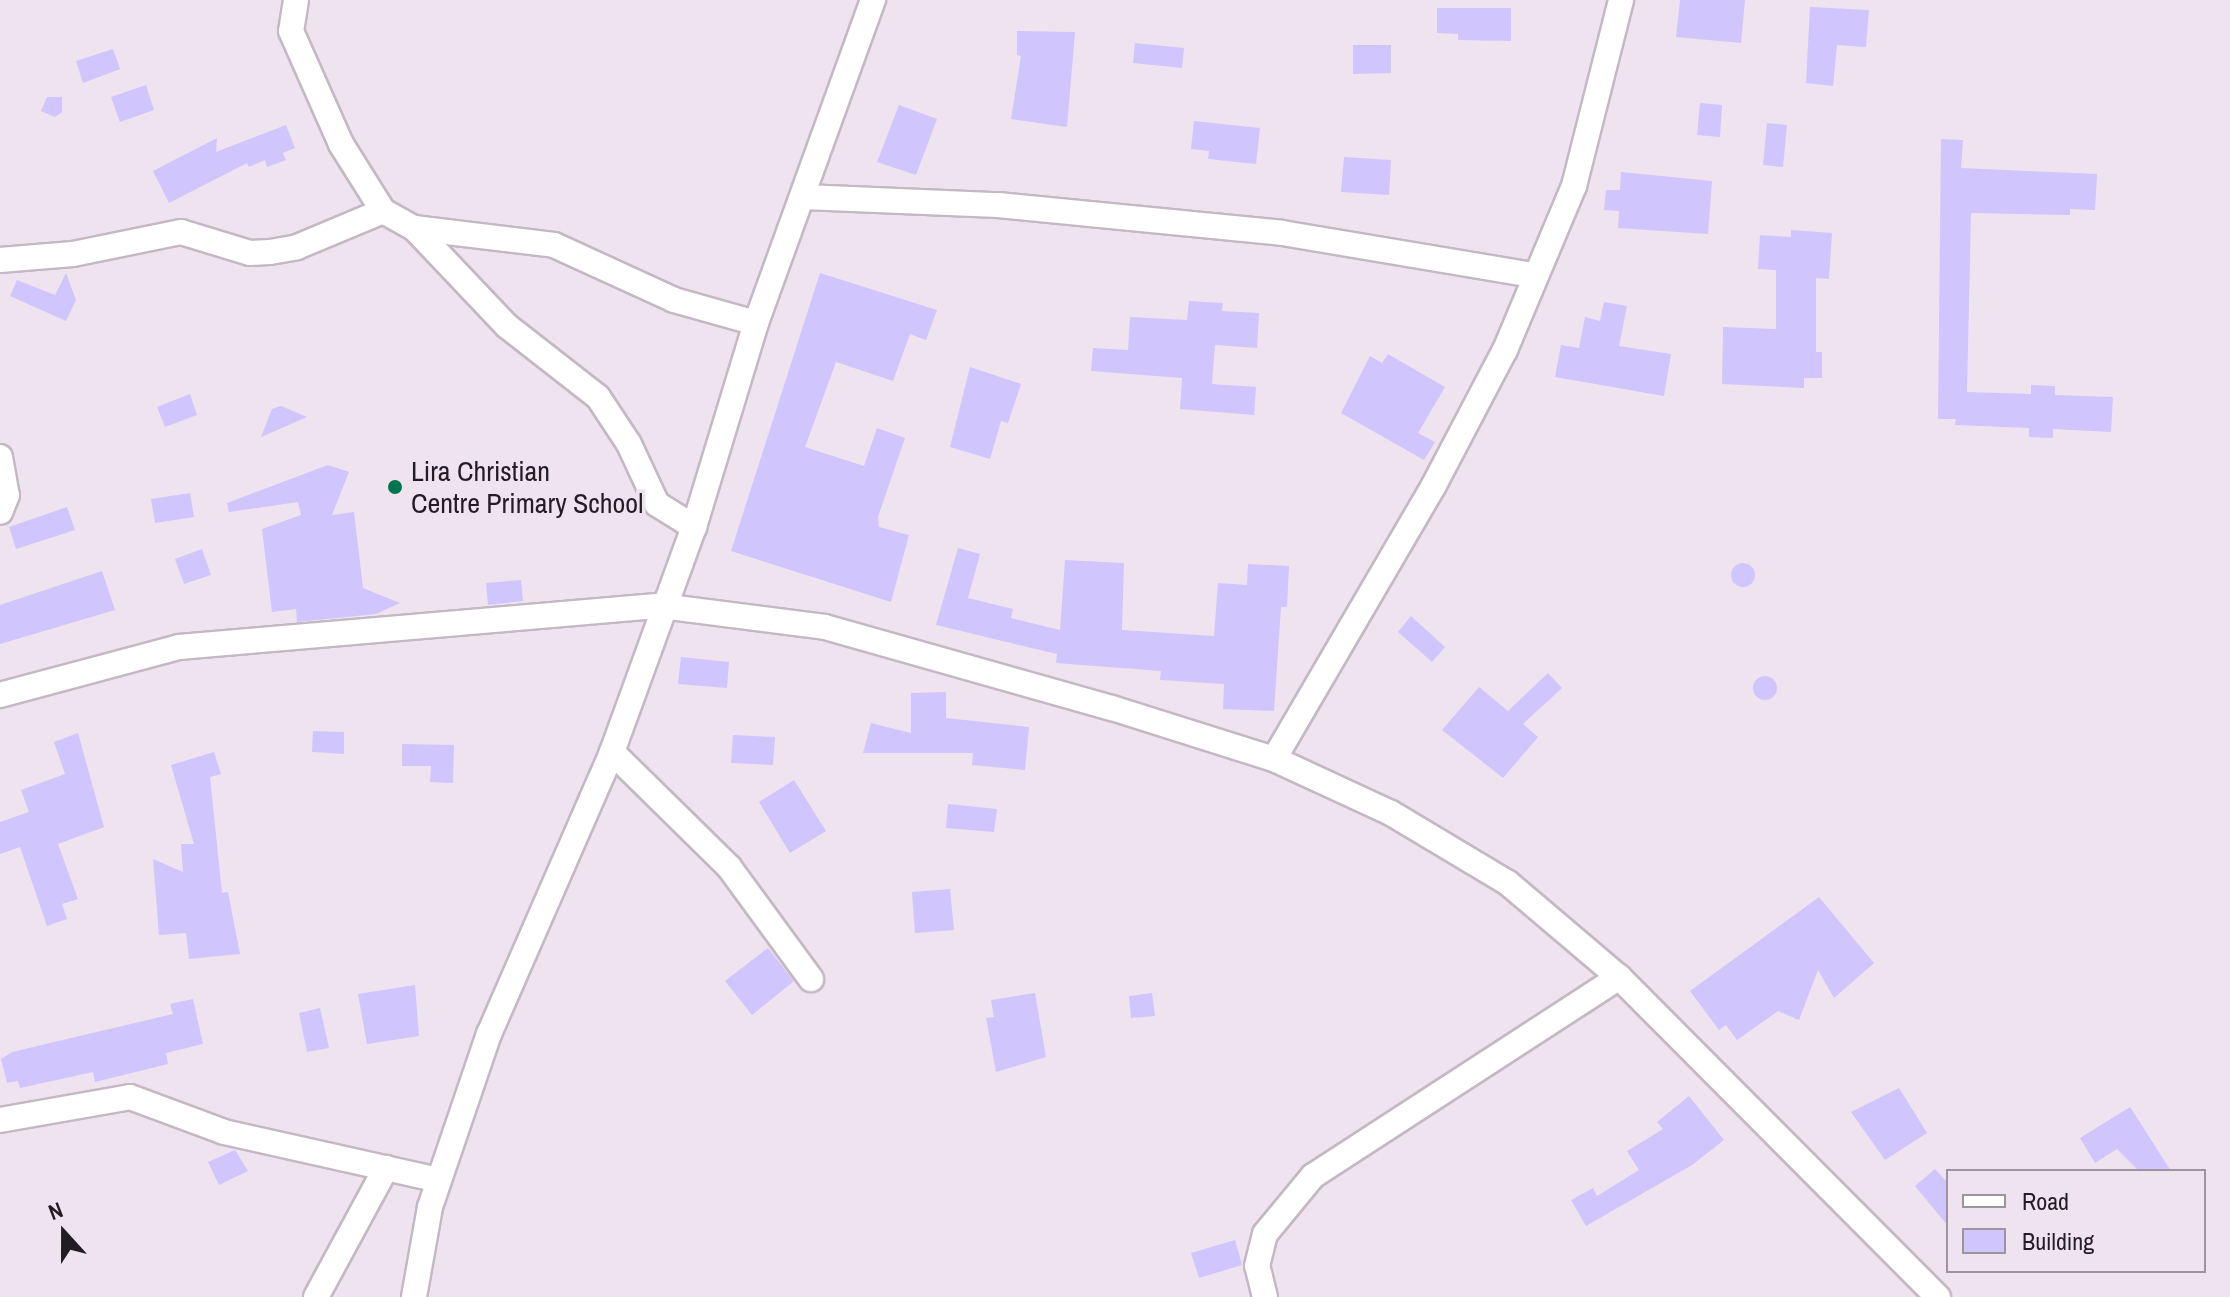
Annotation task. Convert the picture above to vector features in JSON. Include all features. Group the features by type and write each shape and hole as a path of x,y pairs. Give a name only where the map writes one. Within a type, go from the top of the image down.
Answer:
{"street":[{"path":"296,0 291,31 341,144 383,211 414,228 507,326 598,397 629,444 657,504 694,527"},
{"path":"414,1297 438,1180 489,1034 612,752 662,606 694,527 756,323 873,0"},
{"path":"1274,759 1474,414 1574,186 1621,0"},
{"path":"804,197 998,205 1282,233 1534,275"},
{"path":"0,260 73,254 170,232 250,253 270,252 297,247 383,211"},
{"path":"414,228 554,245 674,300 756,323"},
{"path":"0,457 7,495 0,512"},
{"path":"0,695 179,647 662,606 825,627 1274,759 1456,849 1508,883 1619,977 1938,1297"},
{"path":"612,752 729,867 811,979"},
{"path":"1265,1297 1257,1266 1265,1234 1313,1176 1619,977"},
{"path":"0,1120 130,1097 224,1132 438,1180"},
{"path":"316,1297 386,1168"}],"building":[{"path":"1680,0 1745,0 1741,43 1676,37"},
{"path":"1810,7 1869,10 1866,47 1837,45 1833,86 1806,83"},
{"path":"1437,8 1511,8 1511,41 1458,40 1458,34 1437,33"},
{"path":"1017,31 1075,32 1067,127 1011,119 1021,56 1017,55"},
{"path":"1135,43 1184,48 1182,68 1133,63"},
{"path":"1353,45 1391,45 1391,73 1353,74"},
{"path":"113,49 120,69 83,83 76,61"},
{"path":"146,85 154,110 120,122 111,97"},
{"path":"47,97 62,97 62,112 55,117 41,111"},
{"path":"1700,103 1722,105 1720,137 1697,135"},
{"path":"899,105 937,119 916,175 877,162"},
{"path":"1194,121 1260,128 1256,164 1208,159 1209,151 1191,149"},
{"path":"1767,123 1787,125 1783,167 1763,165"},
{"path":"286,125 295,148 283,153 286,160 267,167 265,160 249,167 247,163 169,203 153,171 217,138 216,152"},
{"path":"1941,139 1963,140 1961,168 2097,174 2095,210 2070,209 2070,215 1971,213 1967,392 2031,394 2031,385 2055,386 2055,395 2113,397 2111,432 2053,429 2053,438 2029,437 2029,428 1955,425 1956,419 1938,419"},
{"path":"1344,157 1391,160 1389,195 1341,192"},
{"path":"1621,172 1712,181 1708,234 1618,228 1619,211 1604,210 1606,190 1620,190"},
{"path":"1791,230 1832,233 1829,279 1816,278 1816,352 1822,352 1822,378 1804,378 1804,388 1722,384 1723,327 1776,329 1776,270 1758,269 1760,235 1791,237"},
{"path":"66,273 76,300 66,321 10,296 17,280 55,295"},
{"path":"820,273 937,310 926,340 910,334 893,381 836,362 805,447 864,466 877,428 905,438 878,517 879,527 909,535 891,602 731,551"},
{"path":"1189,301 1223,303 1222,311 1259,313 1257,348 1215,345 1212,384 1256,387 1254,415 1180,409 1182,378 1091,371 1093,348 1128,350 1130,317 1187,320"},
{"path":"1604,302 1627,306 1619,346 1671,354 1664,396 1555,377 1561,345 1579,348 1585,317 1600,321"},
{"path":"1388,354 1445,387 1418,433 1435,442 1424,460 1341,413 1370,356 1382,363"},
{"path":"970,367 1021,384 1008,423 1001,421 990,459 950,447"},
{"path":"190,394 197,415 165,427 157,407"},
{"path":"281,406 307,417 261,437 272,409"},
{"path":"328,465 349,472 332,515 354,512 363,588 400,603 376,614 297,622 296,609 272,612 262,529 301,515 298,502 229,512 227,503"},
{"path":"190,493 194,517 155,523 151,499"},
{"path":"67,507 75,530 16,549 9,527"},
{"path":"958,548 980,554 968,598 1013,609 1011,618 1060,630 1065,560 1124,563 1122,630 1214,636 1218,583 1247,585 1248,564 1289,566 1287,607 1281,607 1274,711 1223,709 1224,684 1160,680 1161,671 1056,663 1057,654 936,625"},
{"path":"202,549 211,575 184,584 175,559"},
{"path":"1743,563 1751,567 1755,575 1751,583 1743,587 1735,583 1731,575 1735,567"},
{"path":"102,571 115,610 0,644 0,605"},
{"path":"521,580 523,601 488,605 486,583"},
{"path":"1411,616 1445,647 1432,662 1398,632"},
{"path":"681,657 729,662 727,688 678,684"},
{"path":"1548,673 1562,688 1523,724 1538,737 1503,778 1442,730 1479,687 1508,711"},
{"path":"1760,676 1770,676 1777,683 1777,693 1770,700 1760,700 1753,693 1753,683"},
{"path":"946,692 946,718 1029,727 1025,770 972,765 973,753 863,753 871,723 911,733 911,693"},
{"path":"313,731 344,732 344,754 312,752"},
{"path":"78,733 104,827 58,844 78,899 62,904 67,919 47,926 20,847 0,854 0,822 29,812 21,790 65,774 54,742"},
{"path":"733,735 775,737 773,765 731,763"},
{"path":"402,744 454,745 453,783 430,782 431,766 402,766"},
{"path":"214,752 221,774 210,777 222,893 228,892 240,954 189,959 186,933 159,935 153,859 183,872 181,844 194,844 171,765"},
{"path":"794,780 826,831 790,853 759,802"},
{"path":"948,804 997,809 994,832 946,828"},
{"path":"950,889 954,930 915,933 912,892"},
{"path":"1819,897 1874,963 1834,998 1818,970 1799,1020 1778,1011 1737,1040 1726,1025 1719,1030 1690,991"},
{"path":"768,948 794,981 752,1015 725,981"},
{"path":"415,985 419,1036 367,1044 358,994"},
{"path":"1035,993 1046,1057 996,1072 986,1018 994,1017 991,1000"},
{"path":"1152,993 1155,1016 1131,1018 1129,996"},
{"path":"193,999 203,1044 166,1053 168,1064 95,1082 93,1072 20,1088 18,1081 7,1083 1,1059 12,1052 173,1014 170,1004"},
{"path":"320,1008 329,1048 307,1052 299,1013"},
{"path":"1899,1088 1927,1133 1885,1160 1851,1112"},
{"path":"1689,1096 1724,1140 1692,1165 1586,1226 1571,1200 1593,1188 1597,1196 1639,1170 1627,1151 1663,1129 1657,1122"},
{"path":"2130,1107 2170,1169 2137,1169 2117,1149 2095,1163 2080,1138"},
{"path":"235,1150 248,1171 219,1185 208,1162"},
{"path":"1935,1169 1946,1181 1946,1224 1915,1186"},
{"path":"1235,1240 1242,1265 1199,1278 1191,1253"}],"place":[{"name":"Lira Christian Centre Primary School","path":"395,487"}]}
